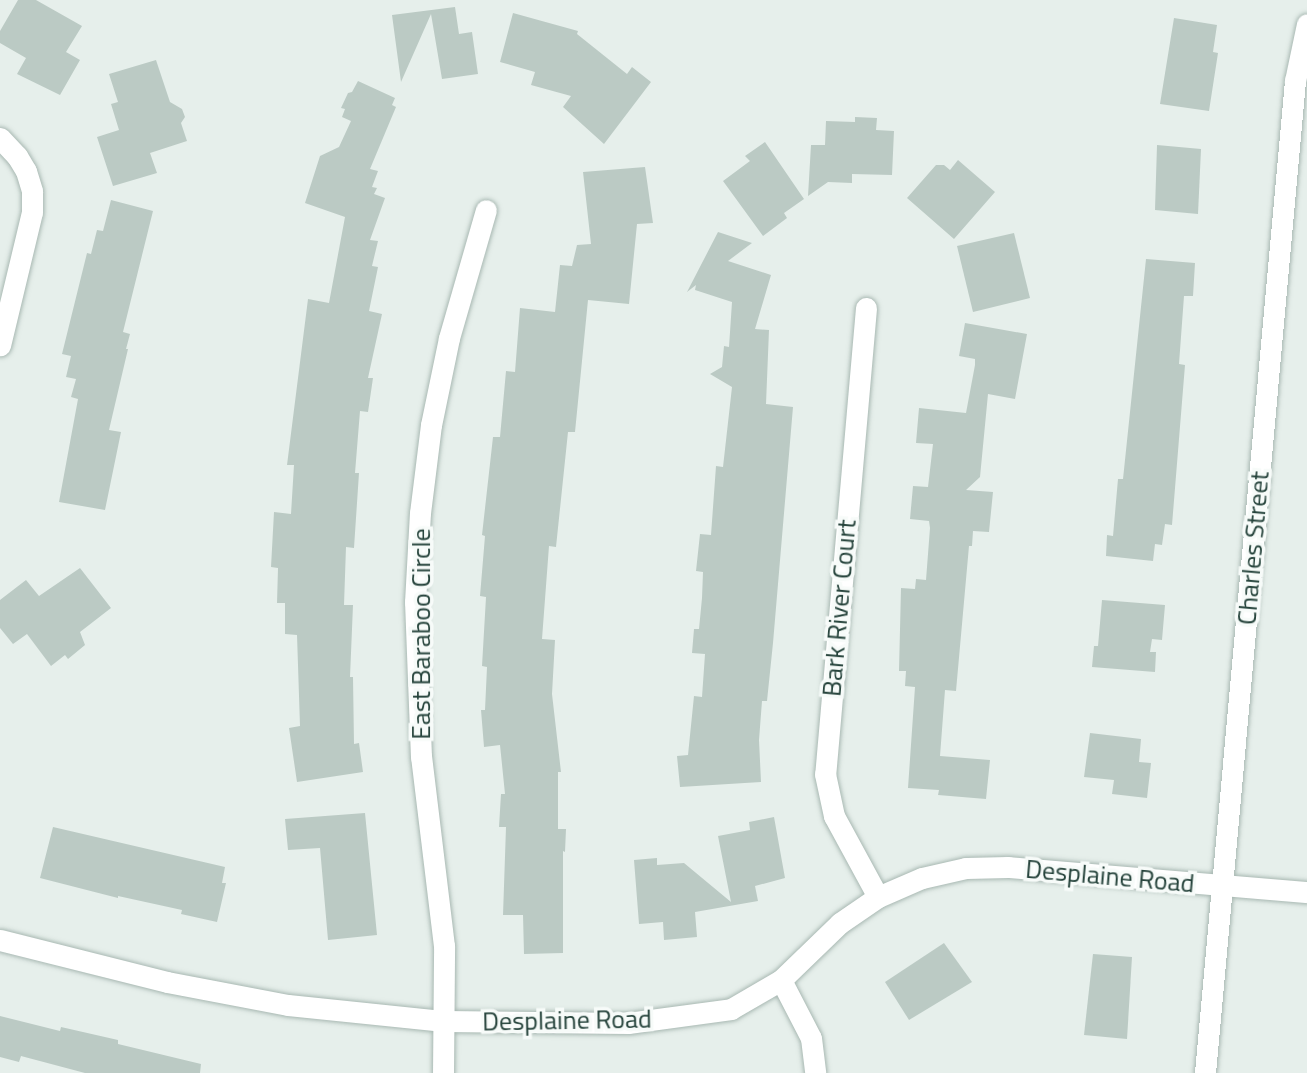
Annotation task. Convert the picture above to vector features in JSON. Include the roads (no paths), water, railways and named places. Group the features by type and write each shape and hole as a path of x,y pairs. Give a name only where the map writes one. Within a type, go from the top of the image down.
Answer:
{"street":[{"name":"Charles Street","path":"1205,1073 1295,81 1307,24"},
{"path":"0,138 17,156 26,172 32,191 33,212 0,345"},
{"name":"East Baraboo Circle","path":"443,1073 444,946 421,757 415,602 431,425 449,338 486,211"},
{"name":"Bark River Court","path":"866,308 825,774 834,816 878,897"},
{"name":"Desplaine Road","path":"0,940 167,982 288,1005 444,1021 628,1023 731,1009 781,980 840,923 878,897 922,878 966,868 1008,867 1307,892"},
{"path":"781,980 811,1038 815,1073"}]}
